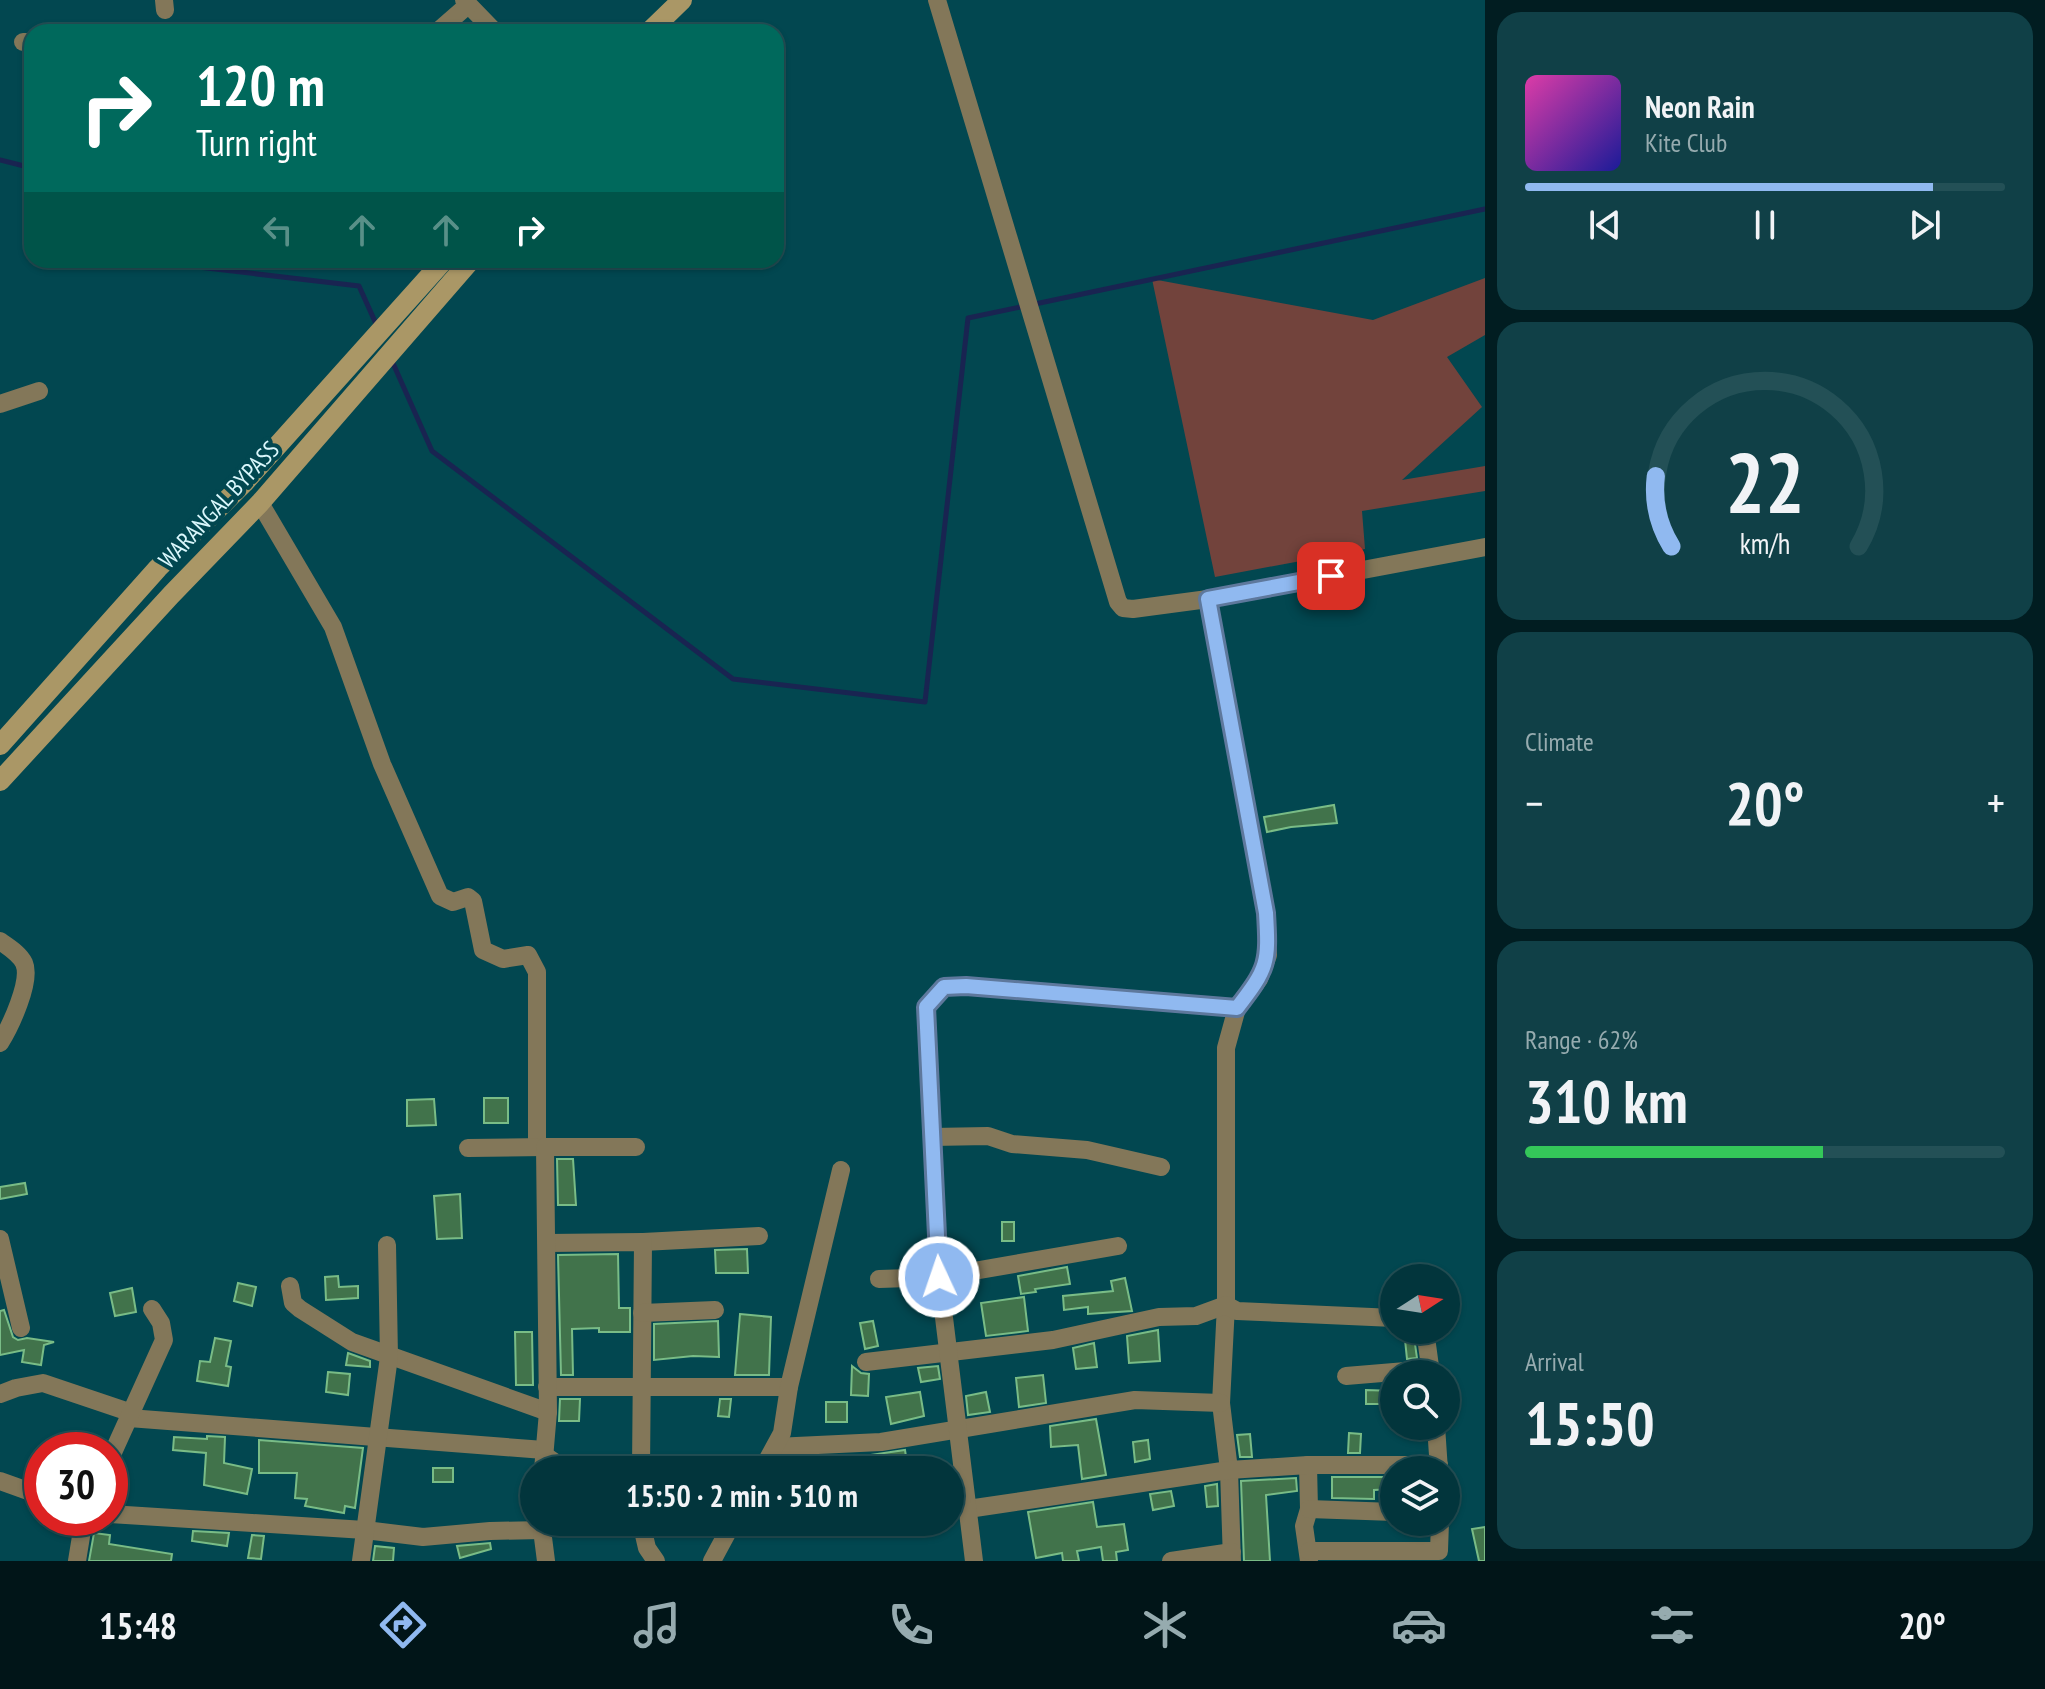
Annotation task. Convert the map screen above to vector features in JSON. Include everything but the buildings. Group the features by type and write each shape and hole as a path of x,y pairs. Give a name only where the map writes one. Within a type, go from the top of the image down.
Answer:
{"main road":[{"path":"657,24 682,0"},
{"name":"WARANGAL BYPASS","path":"0,781 260,503 376,368 429,292 440,268"},
{"name":"WARANGAL BYPASS","path":"0,745 158,568 244,483 361,350 460,268"}],"street":[{"path":"937,0 1118,602 1123,608 1208,599 1485,547"},
{"path":"445,24 466,2 487,24"},
{"path":"0,404 39,391"},
{"path":"260,503 333,627 382,764 440,896 453,902 468,897 473,901 483,950 503,959 528,955 537,972 541,1147 547,1243 548,1412 544,1456"},
{"path":"1171,1561 1232,1557 1229,1470 1221,1403 1226,1305 1226,1048 1237,1008 1259,979 1268,955 1266,913 1208,599"},
{"path":"0,941 23,961 26,975 16,1011 0,1043"},
{"path":"974,1561 939,1277 926,1007 944,987 966,986 1237,1008"},
{"path":"932,1137 988,1136 1012,1144 1087,1150 1161,1167"},
{"path":"468,1148 636,1147"},
{"path":"770,1456 782,1433 789,1387 841,1170"},
{"path":"547,1243 759,1236"},
{"path":"0,1239 21,1328"},
{"path":"641,1456 643,1242"},
{"path":"361,1561 389,1357 387,1245"},
{"path":"879,1279 939,1277 1118,1246"},
{"path":"290,1286 293,1303 352,1342 548,1412"},
{"path":"866,1362 1053,1340 1159,1317 1196,1316 1226,1305 1237,1311 1380,1317"},
{"path":"123,1432 164,1340 161,1323 152,1309"},
{"path":"642,1313 715,1310"},
{"path":"1346,1376 1380,1374"},
{"path":"0,1394 43,1383 131,1415 379,1435 530,1456"},
{"path":"547,1387 789,1387"},
{"path":"775,1447 881,1442 1135,1400 1221,1403"},
{"path":"968,1509 1229,1470 1308,1465 1380,1467"},
{"path":"1308,1465 1309,1509 1304,1526 1309,1556 1379,1556 1439,1551 1440,1536"},
{"path":"0,1481 24,1490"},
{"path":"1309,1509 1380,1512"},
{"path":"128,1515 439,1537 520,1528"},
{"path":"77,1561 81,1536"},
{"path":"543,1536 546,1561"},
{"path":"644,1536 647,1548 656,1561"},
{"path":"712,1561 725,1536"}],"shaded area":[{"path":"1485,278 1485,335 1447,357 1482,407 1402,480 1485,466 1485,491 1362,511 1365,549 1215,577 1152,279 1373,320"}],"waterway":[{"path":"0,160 24,166"},
{"path":"1035,304 1485,209"},
{"path":"206,268 359,286 377,326"},
{"path":"392,361 432,451 733,679 925,702 968,318 1025,306"}],"route":[{"path":"939,1277 926,1007 944,987 966,986 1237,1008 1259,979 1268,955 1266,913 1208,599 1331,576"}]}
